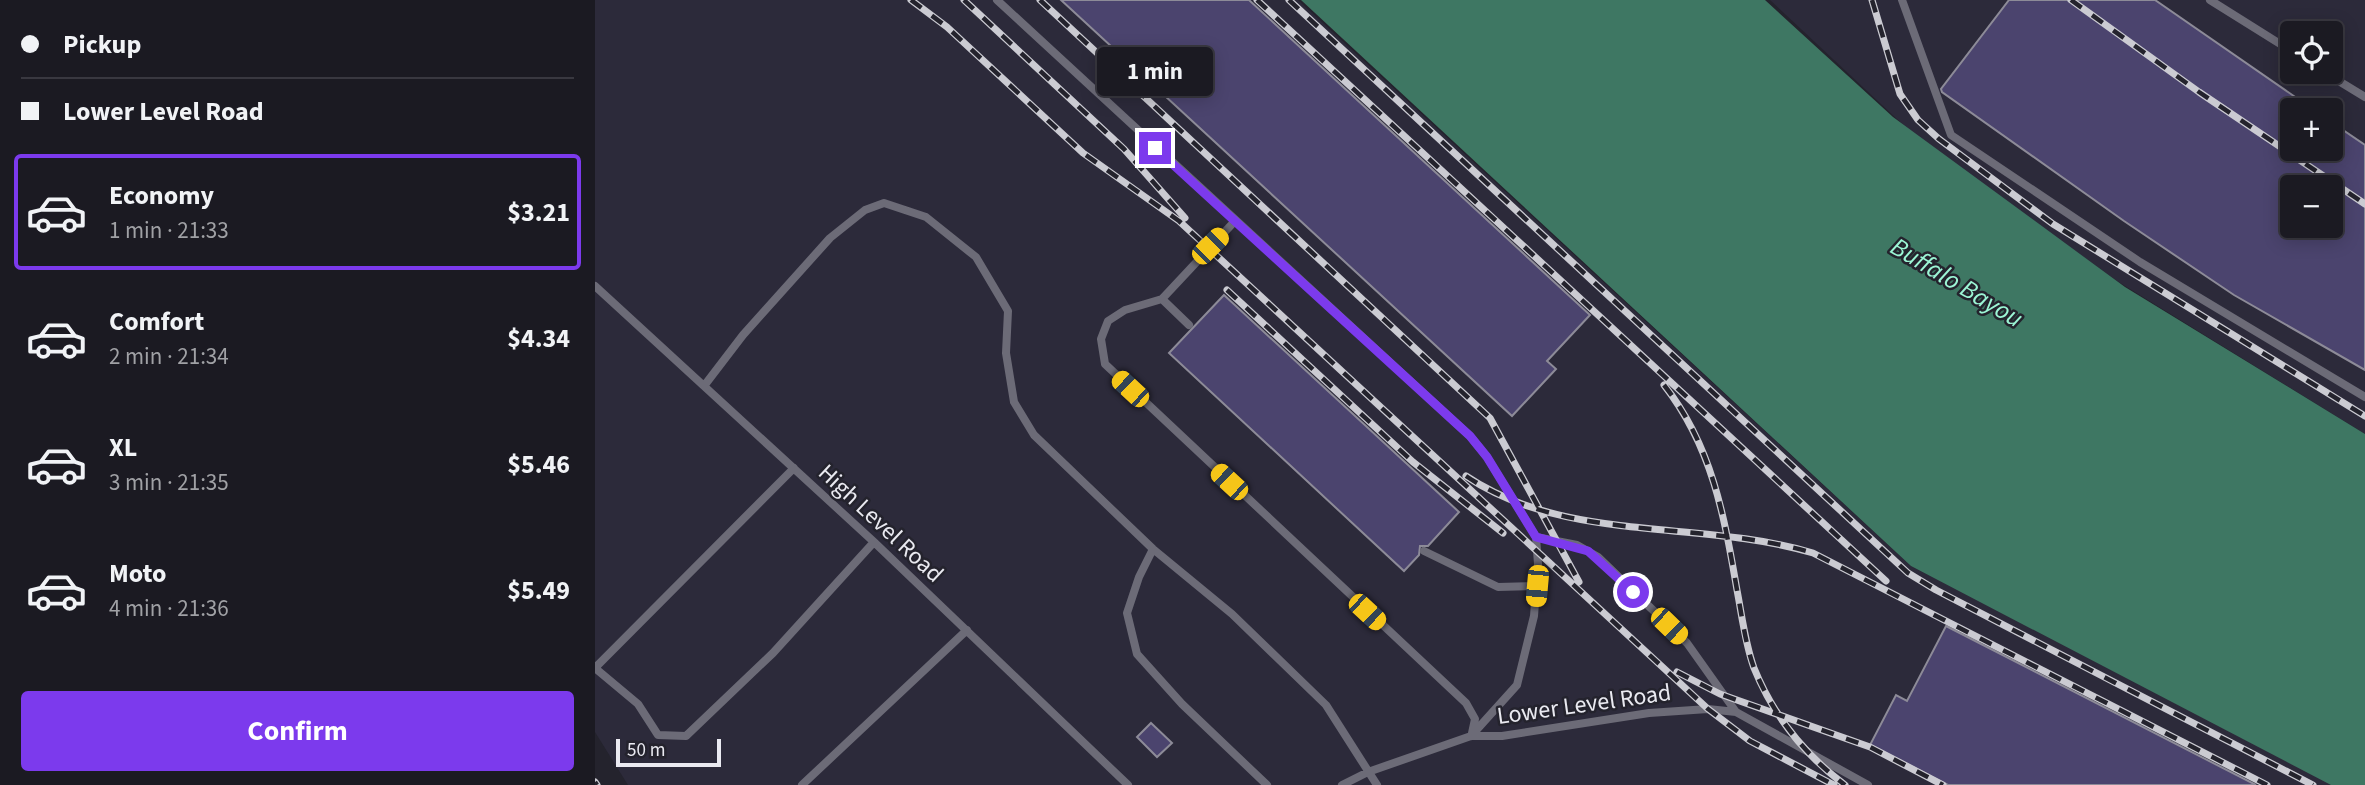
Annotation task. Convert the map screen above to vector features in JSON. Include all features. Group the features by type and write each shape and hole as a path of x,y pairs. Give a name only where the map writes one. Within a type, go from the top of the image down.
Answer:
{"lane":[{"path":"997,0 1234,222 1470,436 1487,457 1536,537 1577,545 1598,557 1686,643 1736,712"},
{"path":"1902,0 1951,135 2140,262 2365,397"},
{"path":"2210,0 2280,44"},
{"path":"2343,84 2365,97"},
{"path":"704,386 743,335 830,238 865,210 884,203 926,217 976,257 1008,311 1006,354 1014,402 1034,435 1153,549 1232,614 1326,705 1377,785"},
{"path":"1234,222 1162,299 1125,310 1108,321 1101,339 1105,364 1466,703 1475,719 1471,736 1368,772 1342,785"},
{"name":"High Level Road","path":"595,286 599,296 794,468 1128,785"},
{"path":"1162,299 1189,325"},
{"path":"794,468 595,668 638,704 658,735 687,736 773,653 874,542"},
{"name":"Lower Level Road","path":"1471,736 1517,685 1527,652 1537,586 1536,537"},
{"path":"1153,549 1139,577 1127,613 1137,654 1182,704 1266,785"},
{"path":"1424,551 1498,587 1537,586"},
{"path":"802,785 967,631"},
{"name":"Lower Level Road","path":"1471,736 1524,734 1649,713 1707,709 1736,712 1868,785"}],"shaded area":[{"path":"595,0 1298,0 1911,566 2333,785 628,785 595,732"},
{"path":"1770,0 2365,0 2365,434 2117,281 1913,134"}],"water":[{"name":"Buffalo Bayou","path":"1301,0 1765,0 1893,117 2125,287 2365,434 2365,785 2331,785 1911,566"}],"building":[{"path":"1061,0 1249,0 1590,315 1547,361 1556,369 1512,416"},
{"path":"2009,0 2155,0 2297,98 2280,98 2280,161 2343,161 2343,130 2365,145 2365,370 2234,295 1941,89"},
{"path":"1224,295 1459,512 1428,546 1420,546 1419,555 1404,571 1169,353"},
{"path":"1946,626 2256,785 1948,785 1870,745 1896,695 1907,701"},
{"path":"1151,723 1172,743 1157,757 1137,737"}],"railway":[{"path":"911,0 947,27 1083,153 1179,221 1708,709 1750,741 1834,785"},
{"path":"964,0 1124,149 1185,218"},
{"path":"1040,0 1490,418 1579,582"},
{"path":"1257,0 1886,581"},
{"path":"1289,0 1908,573 2313,785"},
{"path":"1872,0 1900,94 1918,120 1939,139 2053,224 2365,416"},
{"path":"2071,0 2199,92 2365,204"},
{"path":"1227,290 1413,462 1503,533"},
{"path":"1664,385 1694,432 1714,482 1754,668 1771,702 1792,733 1817,761 1845,785"},
{"path":"1466,476 1505,497 1547,512 1590,521 1725,536 1813,553 2267,785"},
{"path":"1677,672 1720,694 1870,747 1943,785"}],"route":[{"path":"1155,148 1470,436 1517,502 1536,537 1577,545 1588,551 1598,557 1633,592"}]}
